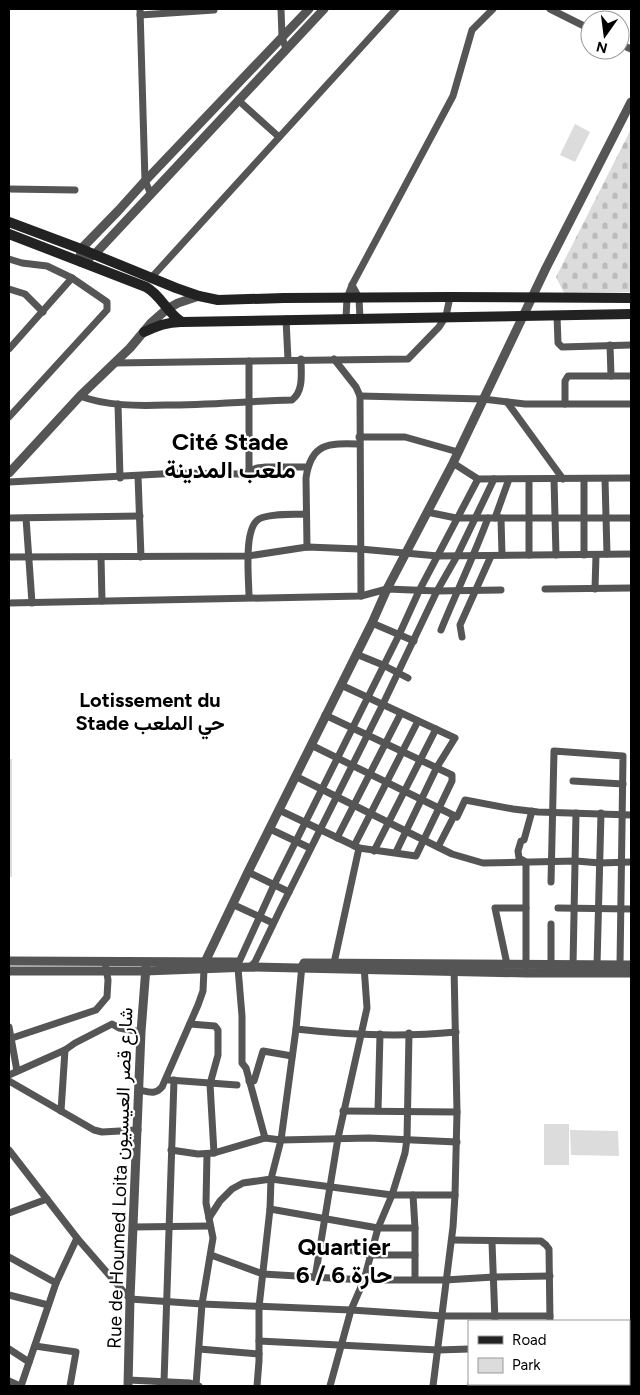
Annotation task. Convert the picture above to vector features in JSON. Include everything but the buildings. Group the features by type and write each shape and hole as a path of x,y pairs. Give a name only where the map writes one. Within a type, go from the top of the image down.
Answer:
{"main road":[{"path":"9,222 198,296 218,300 450,297 631,298"},
{"path":"9,234 146,287 156,294 173,317 182,322"},
{"path":"607,298 607,314"},
{"path":"144,332 158,325 170,322 631,314"}],"street":[{"path":"281,9 282,37 286,49"},
{"path":"80,262 81,249 309,9"},
{"path":"80,262 94,255 324,9"},
{"path":"151,278 396,9"},
{"path":"346,319 347,298 352,285 452,96 472,30 494,9"},
{"path":"550,9 580,24"},
{"path":"151,194 145,180 140,12 214,10"},
{"path":"238,100 279,136"},
{"path":"164,1382 170,1228 170,1080 203,991 204,966 232,904 372,623 387,589 453,463 532,298 631,102"},
{"path":"9,189 75,190"},
{"path":"9,259 22,263 47,266 72,278 107,302 107,310 9,418"},
{"path":"9,349 72,278"},
{"path":"352,285 359,298 360,319"},
{"path":"9,289 25,294 43,312"},
{"path":"9,473 80,396 166,309 198,296"},
{"path":"114,363 408,359 428,340 446,316 450,297"},
{"path":"557,315 559,346 631,345"},
{"path":"286,319 288,360"},
{"path":"610,345 611,376"},
{"path":"334,359 356,387 360,396 361,596"},
{"path":"80,396 97,402 140,406 217,405 250,401 292,400 298,394 301,379 301,360"},
{"path":"249,361 249,471"},
{"path":"565,404 565,381 568,376 631,376"},
{"path":"360,396 483,399 507,402 565,404 631,404"},
{"path":"507,402 563,479"},
{"path":"118,404 120,478"},
{"path":"307,547 306,478 312,456 318,449 327,444 405,437 458,452"},
{"path":"453,463 478,479 631,478"},
{"path":"9,482 180,474 240,474 266,467 308,467"},
{"path":"138,476 141,557"},
{"path":"265,1138 246,1068 242,1063 242,1016 238,965 274,885 419,591 478,479"},
{"path":"253,965 494,479"},
{"path":"441,630 457,591 495,518 509,479"},
{"path":"529,479 529,555"},
{"path":"554,479 556,555"},
{"path":"584,479 584,555"},
{"path":"605,479 607,554"},
{"path":"427,512 456,518 631,518"},
{"path":"250,597 248,556 251,530 254,523 260,518 268,516 306,514"},
{"path":"9,518 140,516"},
{"path":"26,518 32,603"},
{"path":"495,518 502,556"},
{"path":"9,557 248,556 307,547 360,549 438,556 631,554"},
{"path":"595,589 596,555"},
{"path":"462,637 460,625 491,556"},
{"path":"101,558 102,601"},
{"path":"545,589 631,588"},
{"path":"9,603 361,596 387,589 437,592 501,590"},
{"path":"372,623 414,641"},
{"path":"356,654 383,664 408,678"},
{"path":"340,685 455,738 437,768 396,852"},
{"path":"337,838 401,713"},
{"path":"279,810 357,847 374,851 396,852 416,856 424,841 453,776 325,715"},
{"path":"334,963 357,847 370,814 418,721"},
{"path":"374,851 436,729"},
{"path":"311,745 454,816"},
{"path":"551,882 554,751 623,756 627,763 623,784 620,965"},
{"path":"295,776 438,848 483,863 552,861 631,862"},
{"path":"573,781 623,784"},
{"path":"438,848 454,816 457,817 465,800 513,809 553,813 631,814"},
{"path":"526,862 519,858 518,851 521,841 524,840 532,811"},
{"path":"573,965 576,813"},
{"path":"597,965 601,814"},
{"path":"270,829 310,848"},
{"path":"526,862 526,969"},
{"path":"248,872 289,892"},
{"path":"232,904 273,923"},
{"path":"507,964 495,908 526,908"},
{"path":"558,908 631,909"},
{"path":"550,965 551,924"},
{"path":"9,962 106,966 253,965 526,969 631,973"},
{"path":"302,966 334,963 364,967"},
{"path":"454,968 507,964 526,969 550,965 631,965"},
{"path":"9,971 106,966"},
{"path":"9,1038 96,1010 107,997 106,966"},
{"name":"Rue de Houmed Loita شارع قصر العيسيون","path":"128,1383 141,1032 146,966"},
{"path":"257,1386 259,1307 270,1209 271,1179 281,1140 296,1029 302,966"},
{"path":"315,1278 338,1138 367,1008 364,967"},
{"path":"433,1386 445,1280 452,1240 455,1195 457,1112 454,968"},
{"path":"9,1075 65,1050 112,1024 119,1028 141,1032"},
{"path":"128,1383 164,1382 198,1386 202,1304 212,1238 206,1203 210,1154 210,1084 218,1055 217,1028 215,1026 190,1024"},
{"path":"9,1027 9,1038 17,1071"},
{"path":"296,1029 332,1033 380,1034 456,1032"},
{"path":"378,1111 380,1034"},
{"path":"330,1386 351,1310 364,1280 378,1228 392,1195 405,1153 408,1139 409,1034"},
{"path":"61,1111 65,1050"},
{"path":"249,1081 254,1081 263,1051 292,1056"},
{"path":"139,1090 154,1093 170,1080 237,1085"},
{"path":"9,1081 94,1130 102,1132 138,1130"},
{"path":"344,1111 457,1112"},
{"path":"171,1150 210,1154 265,1138 281,1140 338,1138 408,1139 456,1142"},
{"path":"9,1150 77,1238 130,1299 495,1319 550,1319 549,1249 544,1243 541,1241 492,1242 452,1240"},
{"path":"209,1218 220,1201 232,1189 243,1183 271,1179 392,1195 455,1195"},
{"path":"413,1195 415,1280"},
{"path":"9,1213 48,1199"},
{"path":"270,1209 378,1228 415,1228"},
{"path":"133,1227 210,1226"},
{"path":"9,1381 21,1386 56,1283 77,1238"},
{"path":"492,1242 495,1319"},
{"path":"320,1244 372,1255 415,1255"},
{"path":"210,1255 263,1274 315,1278 445,1280 550,1276"},
{"path":"9,1257 56,1283"},
{"path":"9,1295 48,1305"},
{"path":"259,1342 438,1350 468,1349"},
{"path":"35,1346 76,1352 70,1386"},
{"path":"199,1348 259,1354"},
{"path":"9,1349 29,1362"}],"green space":[{"path":"575,124 590,132 575,162 560,155"},
{"path":"631,129 631,292 564,293 556,277"},
{"path":"9,759 12,759 12,877 9,877"},
{"path":"544,1124 569,1124 569,1165 544,1165"},
{"path":"570,1130 618,1131 619,1156 571,1155"}],"district":[{"name":"Cité Stade ملعب المدينة","path":"230,455"},
{"name":"Lotissement du Stade حي الملعب","path":"150,712"},
{"name":"Quartier 6 / حارة 6","path":"344,1260"}]}
